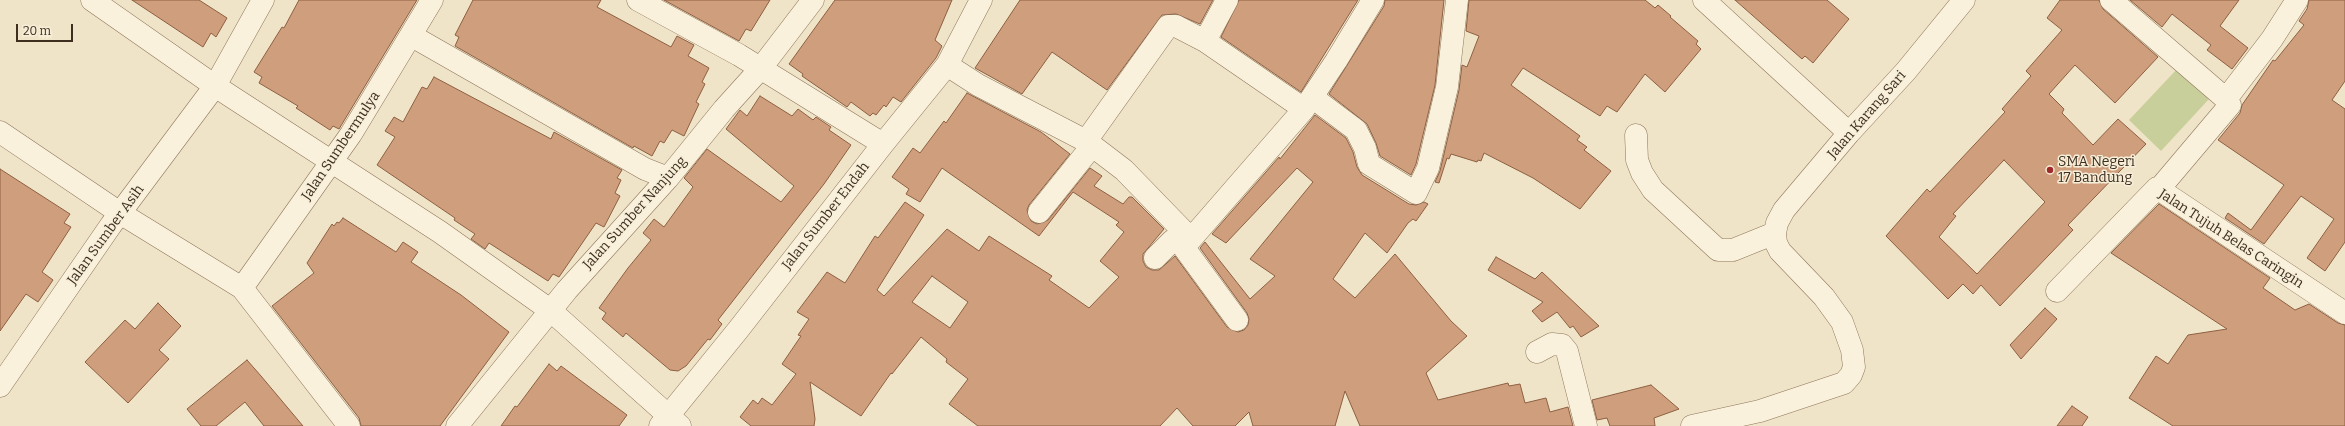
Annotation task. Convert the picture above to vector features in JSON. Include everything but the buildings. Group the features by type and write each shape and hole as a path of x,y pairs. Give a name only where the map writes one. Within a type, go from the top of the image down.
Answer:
{"street":[{"path":"92,0 215,86 440,232 550,310 669,422"},
{"name":"Jalan Sumber Asih","path":"0,386 120,213 215,86 263,0"},
{"name":"Jalan Sumbermulya","path":"242,288 332,163 412,36 432,0"},
{"path":"638,0 761,68 883,144"},
{"name":"Jalan Sumber Nanjung","path":"457,426 550,310 668,178 724,109 761,68 814,0"},
{"name":"Jalan Sumber Endah","path":"669,422 738,330 883,144 947,65 981,0"},
{"path":"1205,41 1227,0"},
{"path":"1186,242 1308,103 1336,61 1373,0"},
{"path":"1039,212 1089,144 1168,26 1176,26 1205,41 1356,130 1365,148 1369,164 1416,194 1428,168 1447,87 1457,0"},
{"path":"1704,0 1849,133"},
{"name":"Jalan Karang Sari","path":"1775,233 1784,210 1849,133 1906,71 1964,0"},
{"path":"2111,0 2226,99 2230,105 2159,189"},
{"path":"2226,99 2272,39 2297,0"},
{"path":"412,36 645,169 668,178"},
{"path":"947,65 978,85 1089,144 1124,170 1186,242 1237,320"},
{"path":"0,132 120,213 242,288 349,426"},
{"path":"1636,135 1637,160 1642,173 1654,190 1718,250 1733,250 1775,233 1776,243 1786,259 1820,292 1842,322 1852,350 1854,367 1851,375 1844,383 1760,411 1692,426"},
{"name":"Jalan Tujuh Belas Caringin","path":"2057,291 2155,190 2159,189 2345,313"},
{"path":"1155,258 1172,241 1175,240 1186,242"},
{"path":"1537,352 1552,344 1562,345 1567,351 1586,426"}],"green space":[{"path":"2177,69 2209,99 2161,151 2129,120"}],"place":[{"name":"SMA Negeri 17 Bandung","path":"2050,170"}]}
